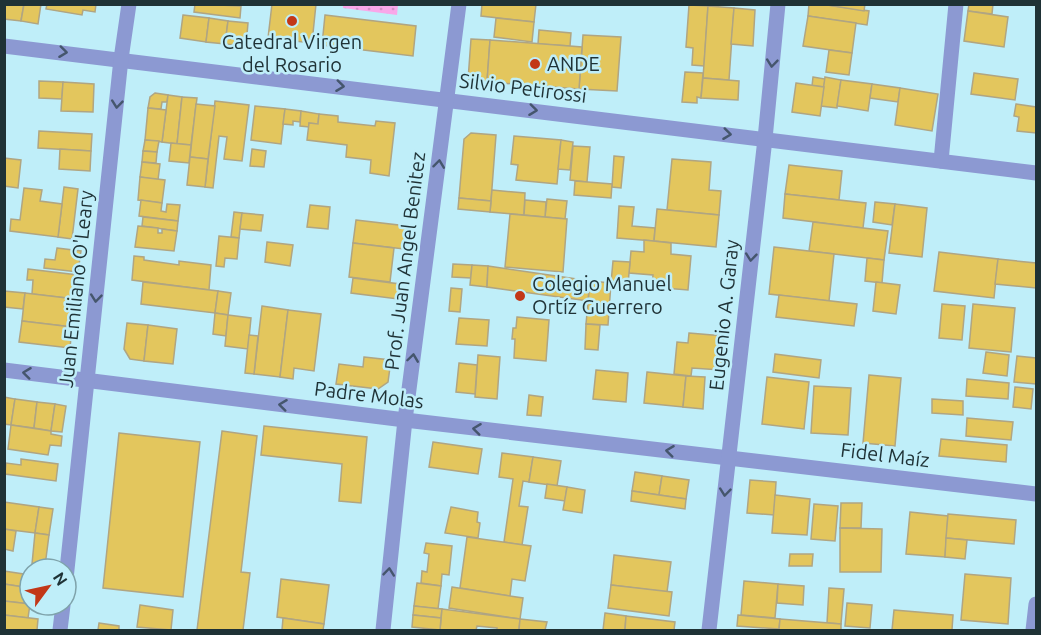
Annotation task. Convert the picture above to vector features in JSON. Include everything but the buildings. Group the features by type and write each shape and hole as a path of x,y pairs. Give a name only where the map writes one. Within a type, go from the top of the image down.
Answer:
{"street":[{"name":"Juan Emiliano O'Leary","path":"68,557 121,59 129,4"},
{"name":"Prof. Juan Angel Benitez","path":"382,630 405,420 459,4"},
{"name":"Eugenio A. Garay","path":"709,630 765,139 778,4"},
{"path":"941,161 956,4"},
{"name":"Silvio Petirossi","path":"4,46 1036,173"},
{"name":"Padre Molas","path":"4,370 729,458"},
{"name":"Fidel Maíz","path":"729,458 1036,494"},
{"path":"1034,630 1036,604"}],"shaded area":[{"path":"343,4 398,5 397,15 343,8"}],"place":[{"name":"Catedral Virgen del Rosario","path":"292,21"},
{"name":"ANDE","path":"535,64"},
{"name":"Colegio Manuel Ortíz Guerrero","path":"520,296"}]}
